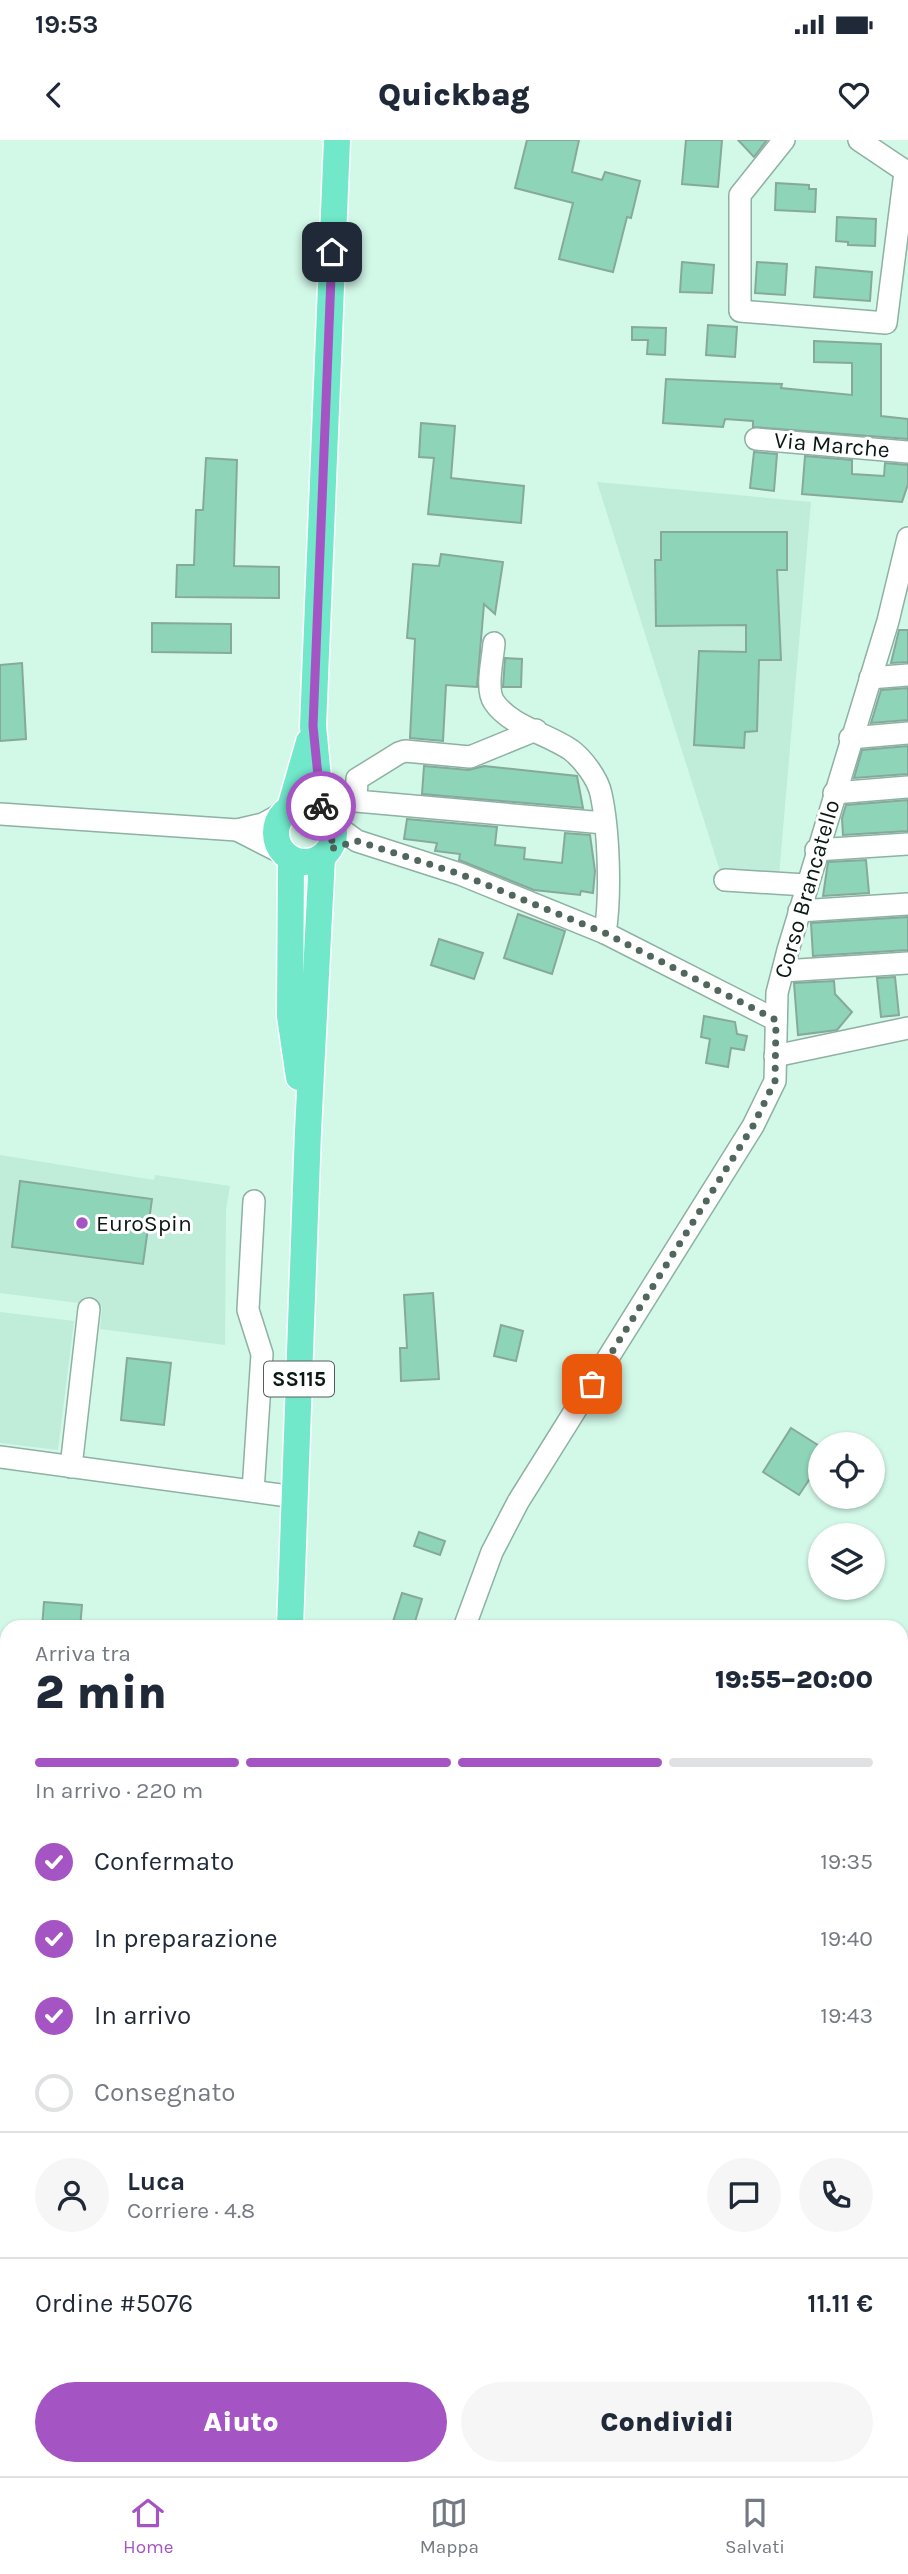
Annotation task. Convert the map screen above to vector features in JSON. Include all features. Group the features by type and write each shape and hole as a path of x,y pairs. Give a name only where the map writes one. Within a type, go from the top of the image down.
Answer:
{"main road":[{"name":"SS115","path":"290,1620 308,1132 326,834 313,726 337,140"},
{"name":"SS115","path":"308,1132 290,1016 288,857 276,836 276,826 287,810 313,726"},
{"path":"287,810 307,804 326,834 311,862 288,857"}],"street":[{"path":"784,140 740,195 740,311 887,323 906,172 860,140"},
{"name":"Via Marche","path":"756,439 908,452"},
{"name":"Corso Brancatello","path":"467,1620 492,1552 518,1502 753,1126 775,1081 776,1020 783,971 850,738 870,678 898,620 908,538"},
{"path":"494,643 491,694 494,701 508,716 573,752 590,771 601,792 609,908 605,933"},
{"path":"870,678 908,675"},
{"path":"536,730 470,757 405,751 399,753 357,779 356,801 604,823"},
{"path":"850,738 908,733"},
{"path":"834,793 908,787"},
{"path":"0,814 237,830 263,824 287,810"},
{"path":"237,830 288,857"},
{"path":"326,834 357,841 460,874 605,933 776,1020"},
{"path":"816,850 908,844"},
{"path":"725,880 806,885"},
{"path":"799,911 908,904"},
{"path":"783,971 908,963"},
{"path":"775,1056 908,1028"},
{"path":"253,1491 262,1354 247,1310 254,1201"},
{"path":"71,1467 89,1309"},
{"path":"0,1457 295,1497"}],"shaded area":[{"path":"597,482 811,502 779,876 720,871"},
{"path":"0,1155 154,1180 155,1175 230,1186 226,1209 225,1345 100,1329 102,1306 0,1293"},
{"path":"0,1312 74,1321 58,1450 0,1443"}],"building":[{"path":"527,140 579,140 572,172 602,180 605,172 640,181 631,218 627,217 613,272 559,259 573,203 515,188"},
{"path":"686,140 722,140 718,187 682,184"},
{"path":"738,140 767,140 754,157"},
{"path":"776,183 809,185 809,189 816,189 815,212 775,210"},
{"path":"837,217 876,219 875,246 848,245 848,242 836,241"},
{"path":"682,262 714,265 712,293 680,292"},
{"path":"757,262 787,264 785,295 755,293"},
{"path":"816,267 872,272 870,301 814,297"},
{"path":"708,325 737,327 735,357 706,355"},
{"path":"632,327 666,328 665,355 647,354 648,340 632,340"},
{"path":"814,341 881,344 881,416 908,419 908,439 753,427 753,421 725,419 723,427 663,423 666,379 782,384 781,388 852,395 852,363 814,362"},
{"path":"421,423 455,426 451,478 524,486 521,523 428,514 434,458 419,457"},
{"path":"754,452 777,454 774,491 750,488"},
{"path":"805,456 852,460 852,474 884,476 885,463 908,465 908,484 902,502 802,494"},
{"path":"206,458 237,460 234,566 279,567 279,598 176,597 177,565 194,565 196,510 203,510"},
{"path":"661,532 787,532 787,570 777,570 781,660 759,660 757,731 745,732 744,748 694,745 699,651 746,652 746,625 656,626 655,560 661,560"},
{"path":"441,554 503,562 495,614 484,604 477,687 446,685 443,741 410,738 415,639 407,638 413,564 439,566"},
{"path":"152,623 231,624 231,653 152,652"},
{"path":"899,630 908,630 908,662 891,663"},
{"path":"505,658 522,659 521,687 503,687"},
{"path":"22,663 26,739 0,741 0,665"},
{"path":"908,688 908,720 871,723 881,690"},
{"path":"908,746 908,774 854,778 862,750"},
{"path":"424,766 469,770 484,766 577,776 583,808 422,794"},
{"path":"908,800 908,831 843,835 842,818 846,805"},
{"path":"407,819 497,827 495,845 525,848 524,859 562,863 565,833 590,835 595,871 593,893 581,891 580,895 534,890 459,860 460,854 435,851 437,843 404,839"},
{"path":"866,860 869,893 823,896 828,862"},
{"path":"518,914 565,931 552,974 504,958"},
{"path":"908,917 908,950 813,956 811,923"},
{"path":"439,939 483,953 474,979 431,965"},
{"path":"895,977 899,1015 881,1017 877,978"},
{"path":"834,981 835,994 852,1012 837,1030 798,1035 794,983"},
{"path":"704,1016 735,1022 737,1034 747,1036 744,1050 731,1048 728,1067 706,1063 710,1039 701,1037"},
{"name":"EuroSpin","path":"20,1181 152,1199 143,1264 12,1247"},
{"path":"433,1293 439,1379 401,1381 400,1348 407,1348 404,1295"},
{"path":"501,1325 523,1331 516,1361 494,1356"},
{"path":"127,1358 171,1363 164,1425 121,1420"},
{"path":"791,1428 808,1439 808,1482 799,1495 763,1472"},
{"path":"419,1532 445,1541 440,1555 414,1546"},
{"path":"402,1593 422,1599 415,1620 394,1620"},
{"path":"44,1602 82,1605 81,1620 43,1620"}],"way so far":[{"path":"321,806 334,830 330,849 357,841 379,845 460,874 605,933 776,1020 775,1081 753,1126 592,1384"}],"place":[{"name":"EuroSpin","path":"82,1223"}],"route":[{"path":"321,806 313,726 332,252"}]}
